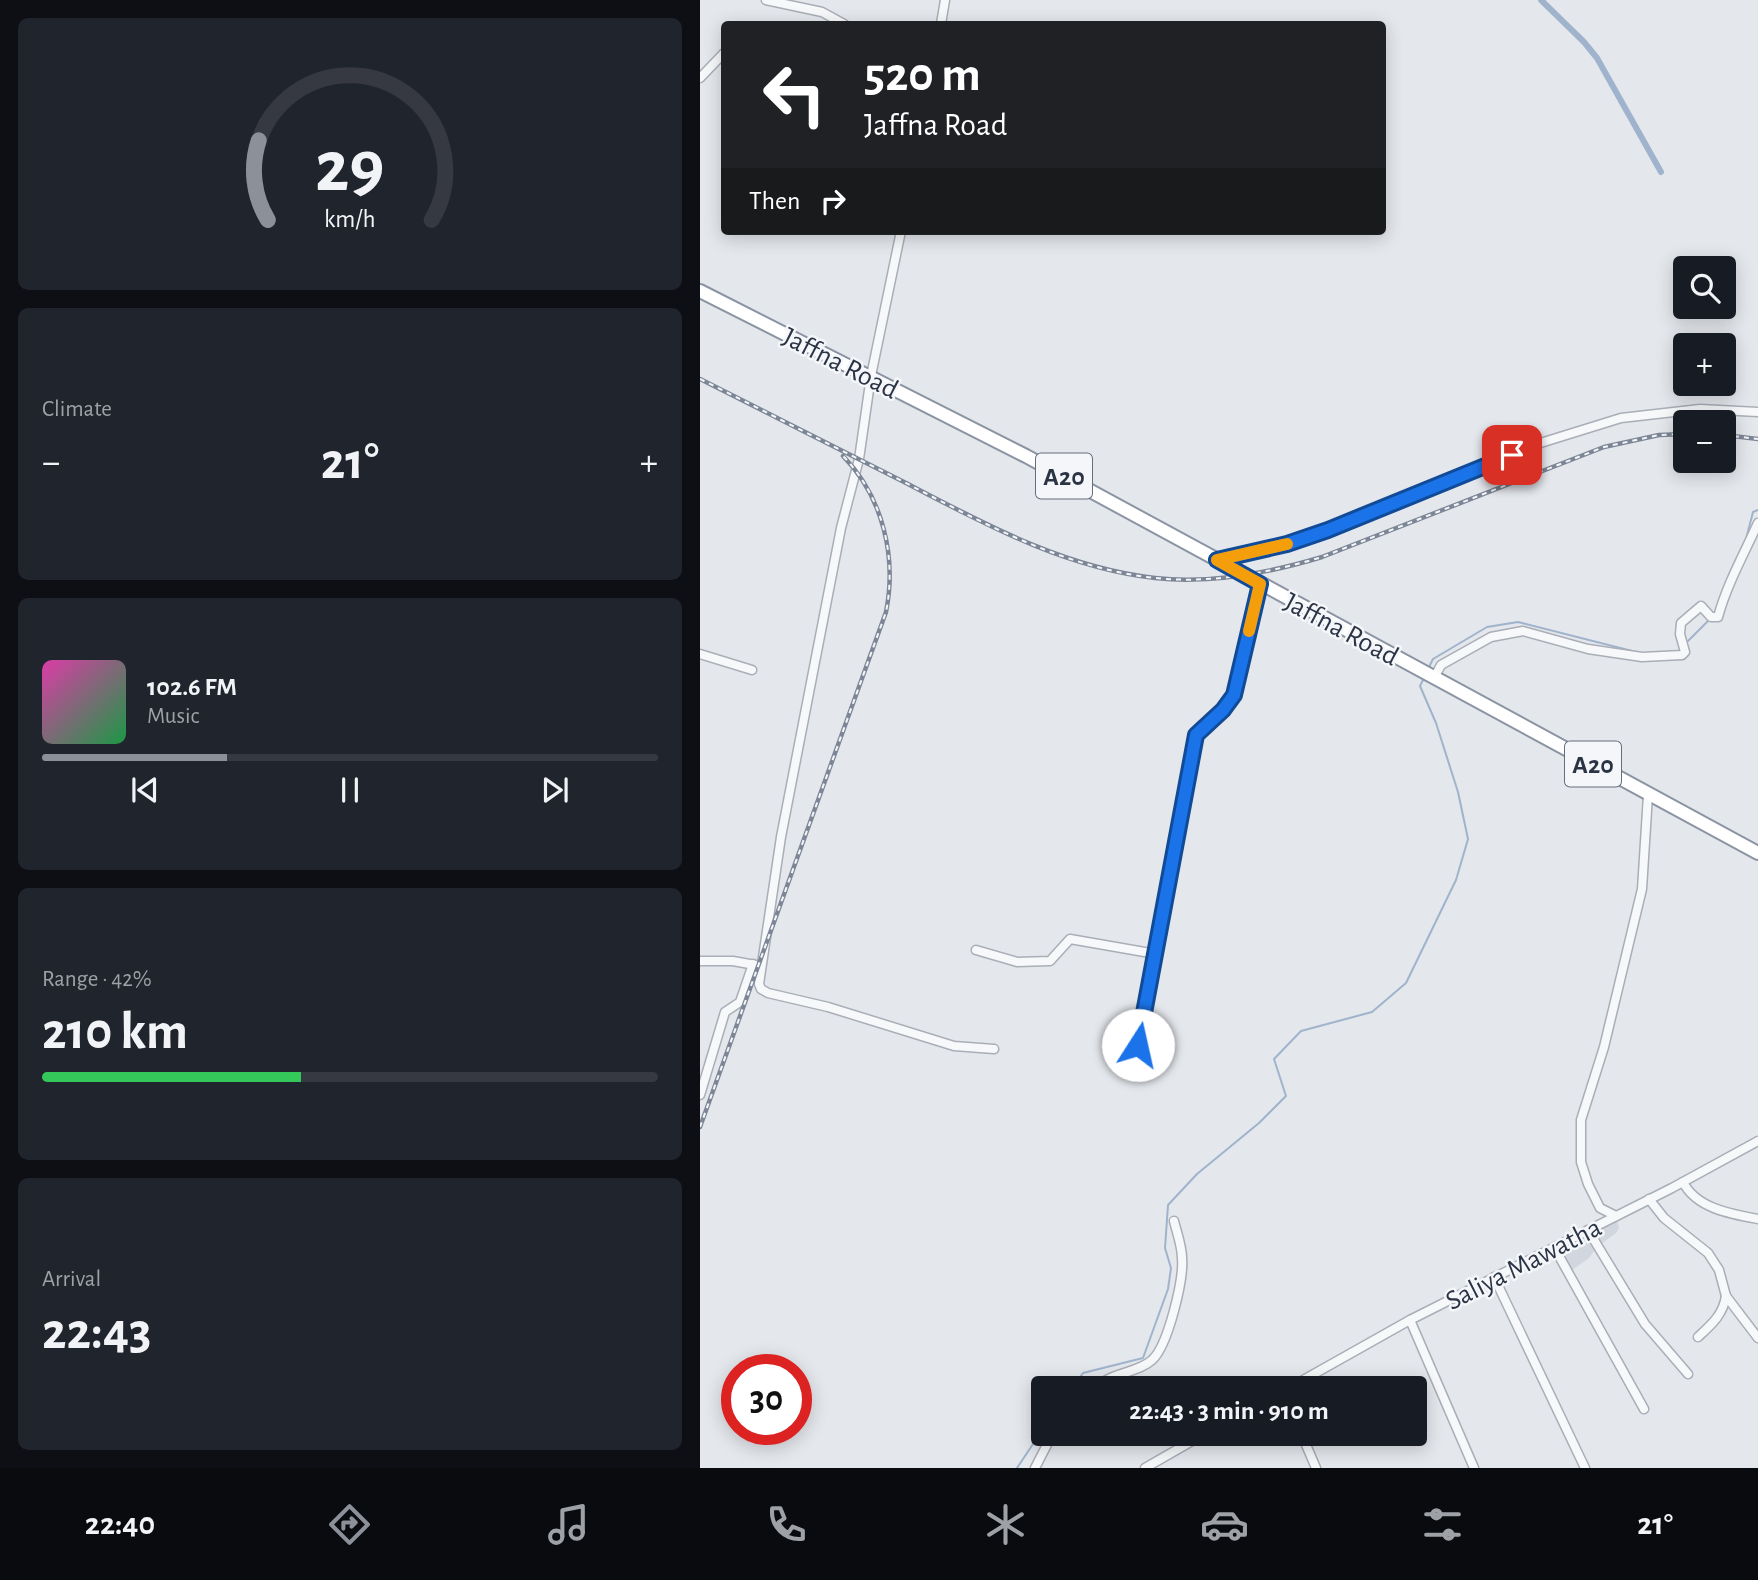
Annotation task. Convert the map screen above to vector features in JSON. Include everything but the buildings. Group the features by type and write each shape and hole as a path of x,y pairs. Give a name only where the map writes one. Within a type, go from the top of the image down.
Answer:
{"highway":[{"name":"Jaffna Road","path":"700,292 1026,456 1758,853"}],"street":[{"path":"766,0 822,12 838,21"},
{"path":"941,21 945,0"},
{"path":"700,78 721,56"},
{"path":"700,1095 725,1012 740,1002 757,965 841,528 859,459 871,376 900,235"},
{"path":"1217,560 1287,544 1328,530 1534,445 1621,418 1700,409 1758,412"},
{"path":"1428,675 1491,637 1523,631 1588,649 1642,657 1682,655 1685,652 1680,635 1681,623 1701,606 1710,615 1718,617 1725,592 1758,523"},
{"path":"1138,1045 1196,735 1223,710 1234,695 1260,584"},
{"path":"700,654 752,670"},
{"path":"1616,1216 1600,1208 1588,1184 1581,1161 1581,1120 1604,1047 1642,889 1648,795"},
{"path":"975,950 1017,962 1050,961 1070,939 1156,954"},
{"path":"700,961 733,961 757,965"},
{"path":"757,965 759,984 765,992 828,1007 954,1046 994,1049"},
{"name":"Saliya Mawatha","path":"1310,1376 1409,1320 1683,1182 1758,1141"},
{"path":"1683,1182 1688,1192 1698,1201 1744,1217 1758,1219"},
{"path":"1649,1199 1664,1218 1708,1252 1719,1270 1726,1296 1725,1304 1718,1319 1698,1337"},
{"path":"1113,1376 1143,1366 1154,1359 1177,1303 1182,1257 1174,1221"},
{"path":"1588,1230 1645,1324 1688,1374"},
{"path":"1553,1247 1644,1409"},
{"path":"1494,1277 1585,1468"},
{"path":"1726,1296 1758,1338"},
{"path":"1409,1320 1474,1468"},
{"path":"1035,1468 1046,1446"},
{"path":"1145,1468 1183,1446"},
{"path":"1307,1446 1316,1468"}],"shaded area":[{"path":"1616,1216 1619,1228 1616,1233 1568,1273 1554,1247"}],"waterway":[{"path":"1541,0 1597,58 1661,172"},
{"path":"1745,543 1753,512 1758,510"},
{"path":"1688,641 1709,620"},
{"path":"1429,667 1433,659 1487,627 1518,622 1640,653"},
{"path":"1081,1376 1083,1373 1143,1358 1168,1289 1171,1268 1165,1248 1168,1205 1197,1174 1259,1123 1286,1096 1274,1059 1301,1031 1372,1012 1406,983 1456,880 1468,839 1458,792 1436,723 1420,686 1424,678"},
{"path":"1017,1468 1032,1446"}],"railway":[{"path":"700,379 1025,542 1088,565 1155,578 1197,580 1239,576 1322,557 1604,447 1673,434"},
{"path":"1736,436 1758,439"},
{"path":"700,1127 886,612 890,570 884,529 868,490 843,456"}],"slow traffic":[{"path":"1249,631 1260,584 1217,560 1287,544"}],"route":[{"path":"1138,1045 1196,735 1223,710 1234,695 1260,584 1217,560 1287,544 1328,530 1512,455"}]}
